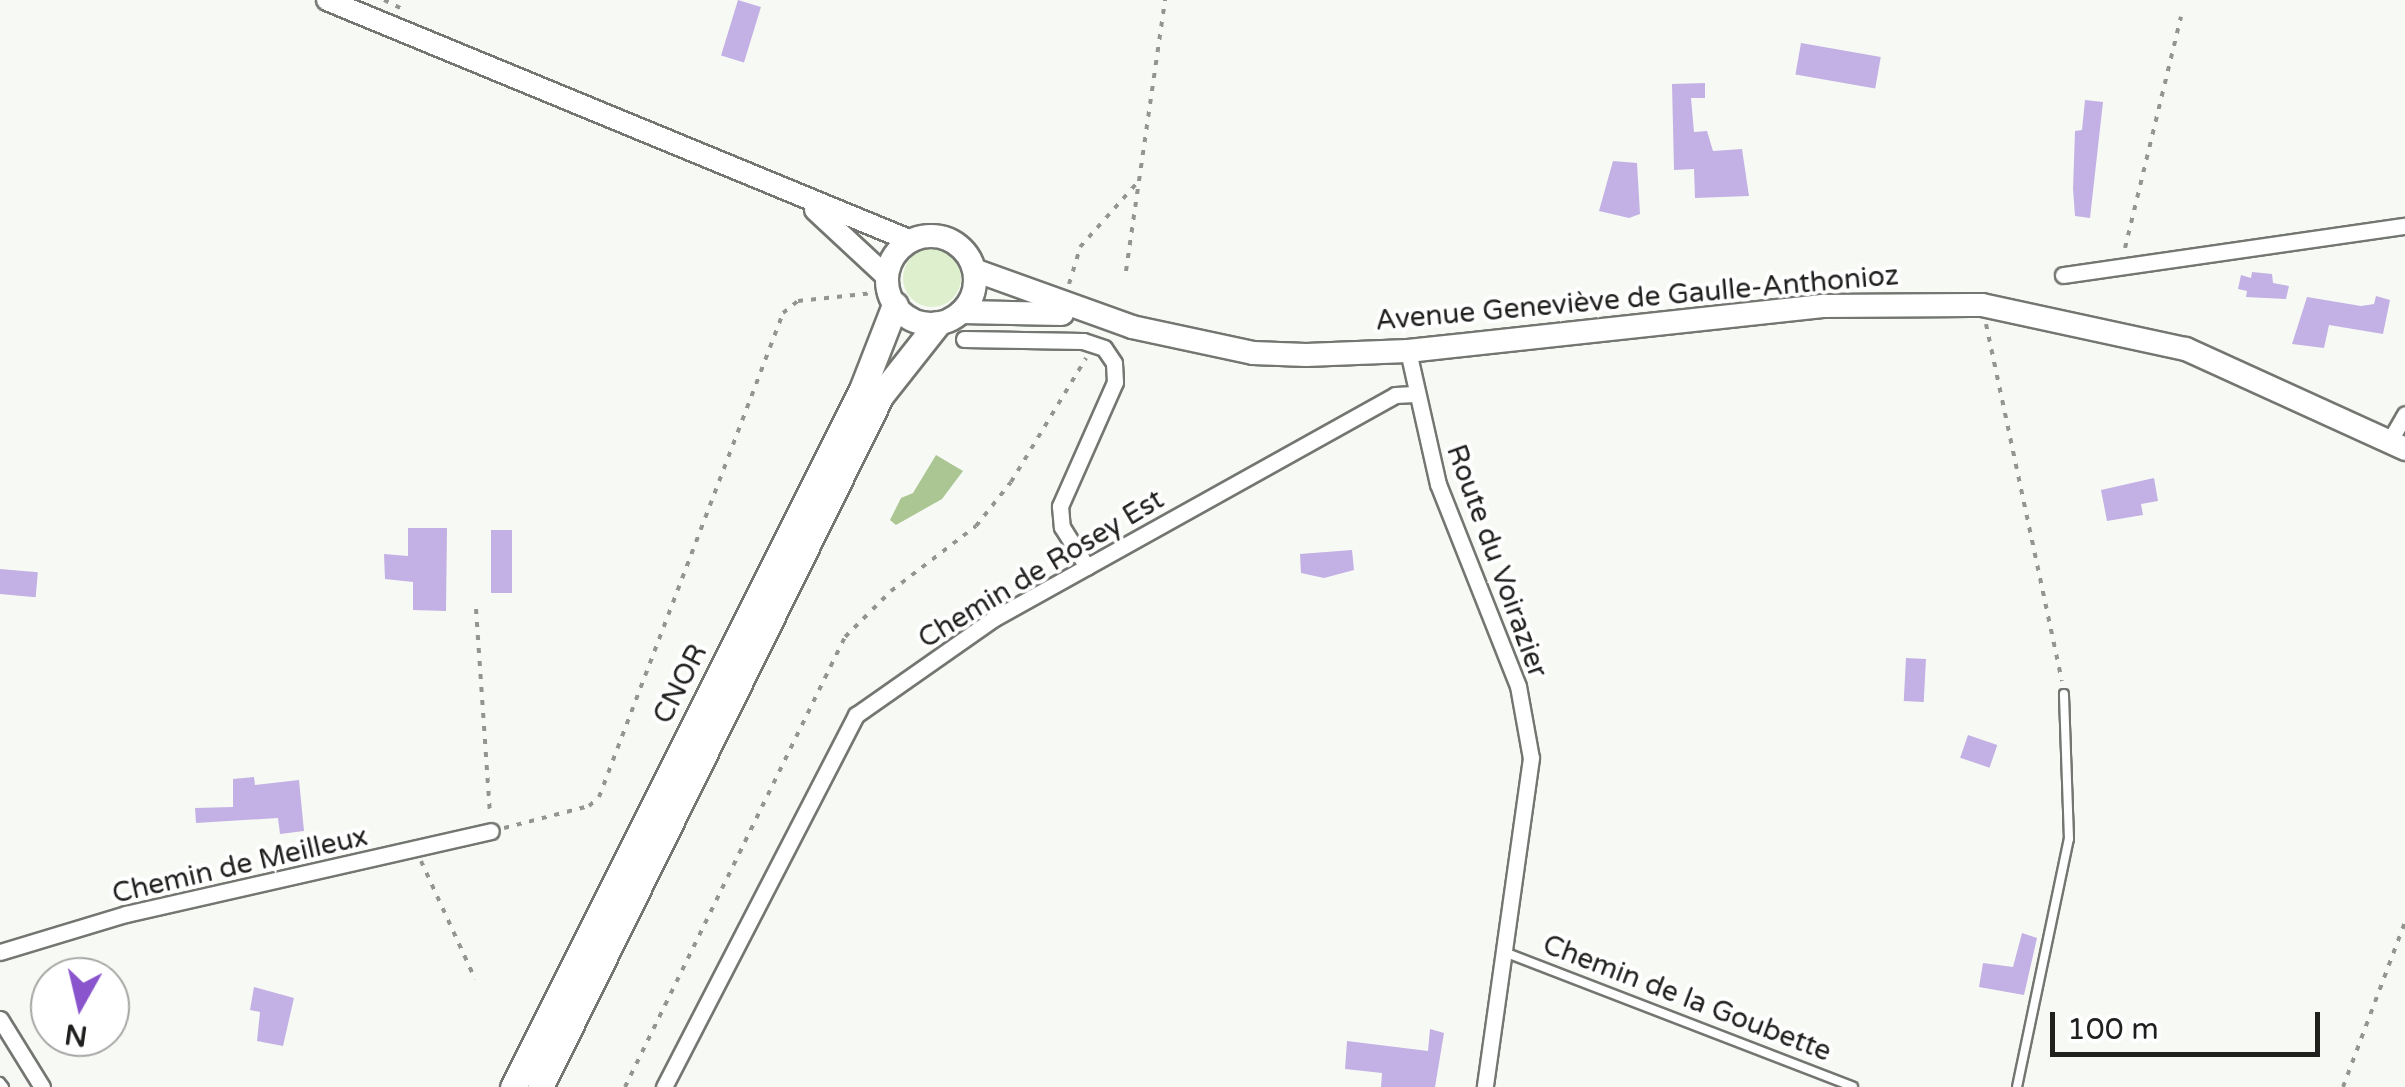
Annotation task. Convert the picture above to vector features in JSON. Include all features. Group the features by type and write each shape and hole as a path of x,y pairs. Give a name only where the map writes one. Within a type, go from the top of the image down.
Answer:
{"highway":[{"name":"CNOR","path":"513,1087 864,387 890,291"},
{"name":"CNOR","path":"540,1087 881,395 937,324"}],"main road":[{"path":"327,0 425,39 911,240 947,239 974,270 971,300 961,312 937,324 906,317 890,291 828,218 785,188"},
{"path":"353,0 425,39"},
{"path":"890,291 899,250 911,240"},
{"name":"Avenue Geneviève de Gaulle-Anthonioz","path":"974,270 1080,312 1254,353 1408,351 1823,306 1982,304 2121,330 2186,349 2397,446"},
{"name":"Avenue Geneviève de Gaulle-Anthonioz","path":"961,312 998,308 1080,312"}],"street":[{"path":"2062,274 2405,226"},
{"path":"964,339 1083,340 1104,348 1114,363 1115,382 1060,506 1062,526 1087,567"},
{"name":"Route du Voirazier","path":"1408,351 1414,394 1438,484 1518,686 1532,758 1485,1087"},
{"name":"Chemin de Rosey Est","path":"664,1087 848,725 993,619 1396,395 1414,394"},
{"path":"2397,446 2405,414"},
{"name":"Chemin de Meilleux","path":"0,952 126,914 417,851 491,831"},
{"path":"0,1019 42,1087"}],"lane":[{"path":"2017,1087 2069,839 2064,694"},
{"name":"Chemin de la Goubette","path":"1504,952 1853,1087"}],"path":[{"path":"1126,271 1165,0"},
{"path":"2122,263 2180,17"},
{"path":"1080,312 1069,277 1080,246 1140,179"},
{"path":"476,610 491,831 589,806 599,797 783,313 798,301 890,291"},
{"path":"1982,304 2064,694"},
{"path":"624,1087 846,636 891,591 976,526 1012,482 1086,358"},
{"path":"417,851 476,979"},
{"path":"2344,1087 2405,922"}],"shaded area":[{"path":"932,249 953,257 961,278 953,299 932,307 911,299 903,278 911,257"},
{"path":"936,455 963,471 942,499 896,525 890,520 901,498 913,493"}],"building":[{"path":"738,0 761,7 744,62 721,55"},
{"path":"1801,43 1881,57 1875,89 1795,75"},
{"path":"1705,83 1705,98 1691,98 1694,132 1707,131 1713,151 1742,149 1749,196 1695,198 1694,169 1674,170 1672,84"},
{"path":"2085,100 2103,102 2090,218 2075,216 2073,189 2075,131 2082,130"},
{"path":"1613,161 1637,163 1640,214 1629,218 1599,211"},
{"path":"2252,272 2272,274 2273,283 2289,286 2286,299 2246,297 2247,291 2238,289 2241,275 2251,278"},
{"path":"2376,296 2390,300 2383,334 2329,325 2324,348 2292,344 2307,297 2361,306 2374,304"},
{"path":"2154,478 2158,501 2141,504 2143,515 2107,521 2101,490"},
{"path":"408,528 447,528 446,611 413,610 413,582 385,579 384,554 408,556"},
{"path":"491,530 512,530 512,593 491,593"},
{"path":"1352,550 1354,570 1324,578 1301,573 1300,554"},
{"path":"0,569 38,572 36,597 0,594"},
{"path":"1906,658 1926,659 1924,702 1904,701"},
{"path":"1968,735 1997,745 1989,768 1960,758"},
{"path":"254,777 255,785 299,780 304,831 280,834 278,818 196,823 195,808 233,807 233,779"},
{"path":"2022,933 2037,938 2024,995 1979,987 1983,963 2013,967"},
{"path":"254,987 294,998 283,1046 257,1041 260,1012 250,1010"},
{"path":"1430,1029 1444,1033 1435,1087 1381,1087 1382,1073 1345,1069 1347,1041 1428,1051"}]}
